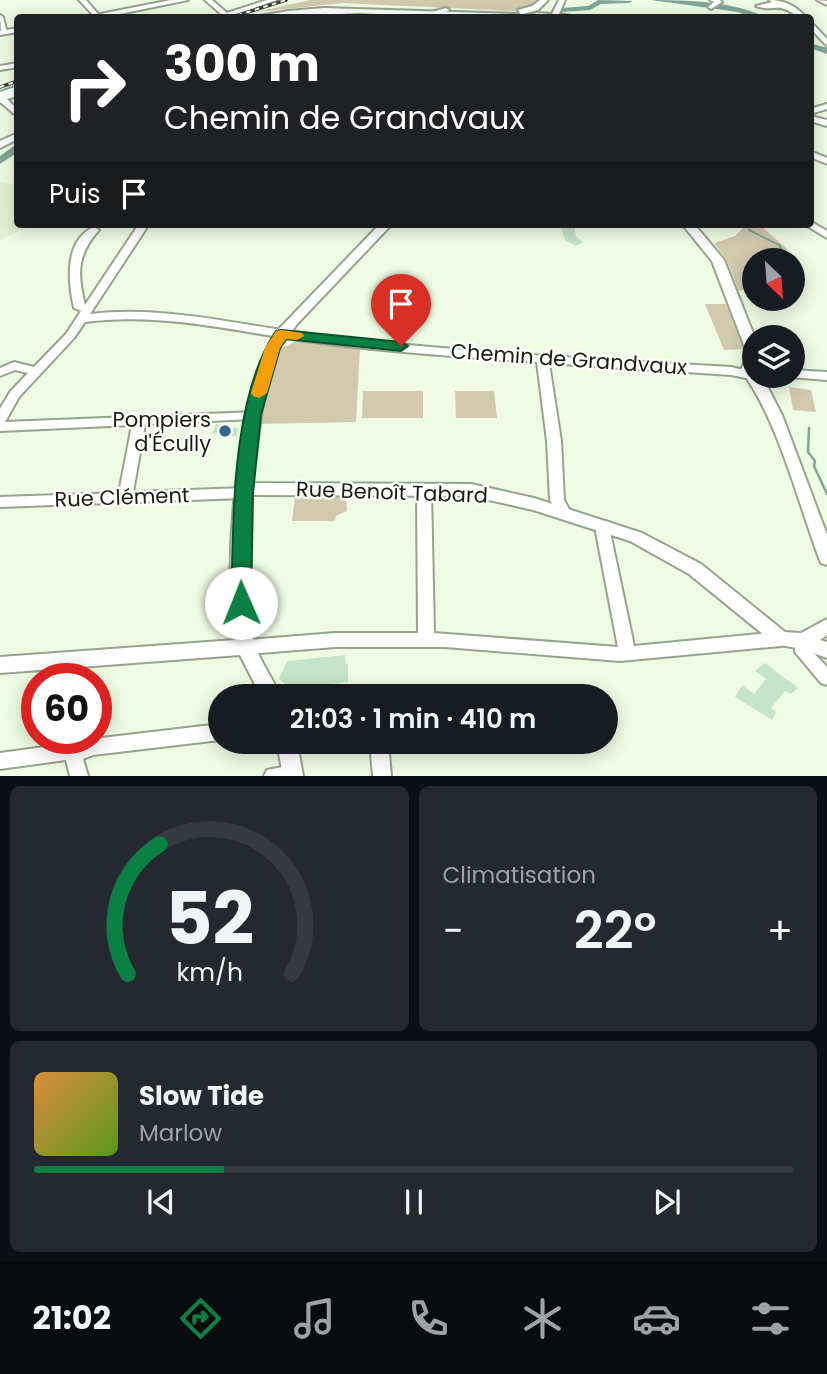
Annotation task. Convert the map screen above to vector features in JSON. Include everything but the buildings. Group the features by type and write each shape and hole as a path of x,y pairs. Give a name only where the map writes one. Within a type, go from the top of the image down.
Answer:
{"main road":[{"path":"95,14 184,0"},
{"path":"273,14 299,9 342,13 354,7 468,14"},
{"path":"437,12 532,13"},
{"path":"486,13 493,14"},
{"path":"265,684 243,635 240,580 253,415 266,366 282,334 382,228"},
{"path":"691,228 718,260 742,343"},
{"path":"761,388 769,401 827,558"},
{"path":"769,401 778,388"},
{"name":"Rue Benoît Tabard","path":"249,490 484,492 558,508 636,537 695,569 781,639"},
{"path":"803,641 827,626"},
{"path":"781,639 803,641 827,650"},
{"path":"0,665 247,647"},
{"path":"286,775 287,754"}],"street":[{"path":"82,0 95,14"},
{"path":"208,0 225,14"},
{"path":"229,14 274,0"},
{"path":"772,0 799,14"},
{"path":"792,8 803,0"},
{"path":"820,0 827,3"},
{"path":"759,6 781,3"},
{"path":"415,14 437,12"},
{"path":"0,17 2,31"},
{"path":"814,27 820,32 821,40 827,44"},
{"path":"0,97 14,111"},
{"path":"0,421 14,395 71,336 141,228"},
{"path":"83,314 74,283 74,269 88,234 94,230"},
{"name":"Chemin de Grandvaux","path":"83,314 163,318 282,334 543,359 742,367"},
{"path":"543,359 554,441 558,508"},
{"path":"0,372 14,366 37,370"},
{"path":"805,377 827,376"},
{"path":"0,427 253,415"},
{"path":"125,498 139,420"},
{"name":"Rue Clément","path":"0,502 249,490"},
{"path":"424,490 426,640"},
{"path":"604,526 602,530 627,653"},
{"path":"247,647 358,640 426,640 627,653 781,639"},
{"path":"803,641 803,652 827,678"},
{"path":"112,745 208,733"},
{"path":"0,761 51,754"},
{"path":"73,754 79,775"},
{"path":"380,754 382,775"}],"shaded area":[{"path":"310,0 536,0 528,8 517,11 342,3 257,12"},
{"path":"0,182 14,184 14,228 25,228 0,240"},
{"path":"743,228 764,228 786,248 742,248 742,290 739,291 726,259 714,243 735,236"},
{"path":"705,304 726,304 742,349 724,350"},
{"path":"297,341 360,347 356,422 258,424 277,350"},
{"path":"789,388 811,390 816,412 793,410"},
{"path":"363,391 423,391 423,418 362,418"},
{"path":"455,391 494,391 497,418 456,418"},
{"path":"295,495 341,496 346,498 347,511 336,516 335,521 292,521"}],"waterway":[{"path":"561,10 590,8 599,2 629,1 626,0"},
{"path":"655,0 739,10 750,14"},
{"path":"814,46 827,51"},
{"path":"0,161 14,149"},
{"path":"749,230 781,248"},
{"path":"809,428 808,452 815,461 814,466 827,494"}],"railway":[{"path":"242,14 286,0"},
{"path":"0,87 14,82"}],"slow traffic":[{"path":"259,393 272,348 282,334 297,336"}],"place":[{"name":"Pompiers d'Écully","path":"225,431"}],"route":[{"path":"241,603 244,493 253,415 272,348 282,334 401,346"}]}
